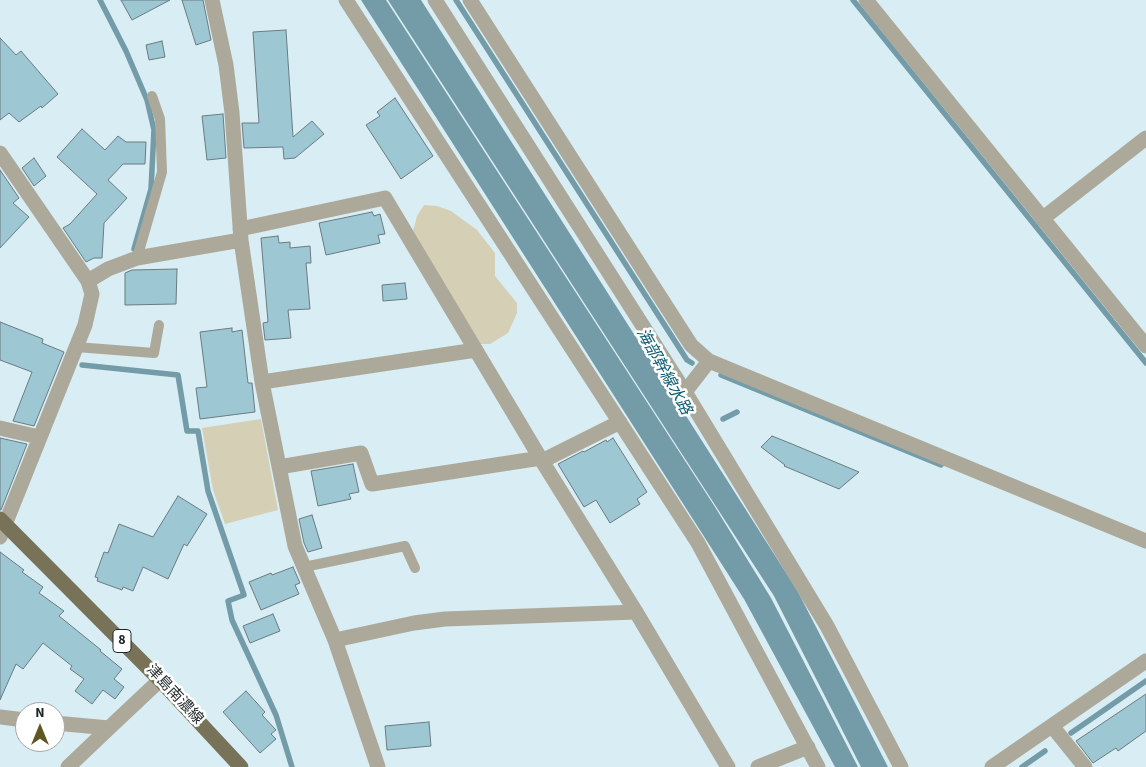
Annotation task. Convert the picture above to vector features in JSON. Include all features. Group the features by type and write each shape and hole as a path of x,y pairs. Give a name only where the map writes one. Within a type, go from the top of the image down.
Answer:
{"main road":[{"name":"津島南濃線","path":"2,527 160,680 241,767"}],"street":[{"path":"212,0 226,65 232,113 241,235 262,382 295,546 335,640 378,767"},
{"path":"346,0 698,543 818,767"},
{"path":"435,0 685,392 827,626 901,767"},
{"path":"470,0 691,345 709,361 1146,541"},
{"path":"866,0 1146,346"},
{"path":"1042,219 1146,138"},
{"path":"0,153 88,281 92,294 85,325 2,527"},
{"path":"88,281 108,269 137,258 241,235 386,198 728,767"},
{"path":"262,382 476,350"},
{"path":"685,392 709,361"},
{"path":"279,467 361,453 372,484 542,460 620,422"},
{"path":"0,428 39,437"},
{"path":"335,640 414,623 445,619 636,612"},
{"path":"992,767 1146,661"},
{"path":"68,767 160,680"},
{"path":"0,717 15,719"},
{"path":"65,724 109,728"},
{"path":"1052,726 1085,767"},
{"path":"758,767 808,747"}],"lane":[{"path":"137,258 162,172 160,119 152,96"},
{"path":"76,347 154,353 159,325"},
{"path":"304,567 405,546 414,568"}],"shaded area":[{"path":"424,205 437,206 451,211 477,230 495,253 495,276 517,303 517,313 508,333 490,344 480,344 413,231 417,216"},
{"path":"261,419 278,510 225,524 213,490 202,428"}],"water":[{"path":"361,0 386,0 715,507 771,598 858,767 835,767 744,599"},
{"path":"388,0 421,0 797,590 888,767 861,767 774,596"}],"building":[{"path":"121,0 170,0 132,20"},
{"path":"182,0 203,0 211,40 196,45"},
{"path":"286,30 293,137 312,121 324,134 295,158 284,159 283,147 244,148 242,123 259,123 253,32"},
{"path":"0,38 16,55 21,51 58,94 42,108 41,106 19,122 9,113 0,120"},
{"path":"162,41 165,57 149,60 146,45"},
{"path":"395,98 433,156 401,179 366,125 380,116 377,112"},
{"path":"223,114 226,158 207,160 202,116"},
{"path":"82,129 105,150 118,136 126,142 146,142 145,164 123,164 108,180 127,198 104,223 102,258 94,258 86,262 63,228 70,224 97,194 57,157"},
{"path":"34,158 46,176 34,186 22,168"},
{"path":"0,170 19,198 13,203 29,217 0,248"},
{"path":"372,212 374,216 380,214 385,234 378,235 380,243 326,255 319,223"},
{"path":"278,236 279,243 290,242 290,248 310,246 311,263 306,263 310,309 288,310 291,338 265,340 263,323 268,322 261,238"},
{"path":"177,269 176,304 125,305 125,273 132,270"},
{"path":"405,283 407,299 383,301 382,285"},
{"path":"0,322 43,339 42,343 64,352 34,426 13,421 32,372 0,360"},
{"path":"232,328 232,332 242,330 248,383 252,383 255,412 200,419 196,388 207,387 200,332"},
{"path":"772,436 859,472 839,489 784,466 761,447"},
{"path":"0,438 27,444 1,510 0,510"},
{"path":"613,438 647,492 637,499 640,504 610,523 596,500 584,507 558,464"},
{"path":"353,464 359,492 349,494 351,499 318,506 311,471"},
{"path":"178,496 207,514 187,546 184,544 168,579 143,567 133,591 123,587 122,590 97,581 98,578 95,577 104,552 108,553 119,524 153,537"},
{"path":"312,515 322,548 308,552 299,519"},
{"path":"0,552 24,570 22,572 43,587 39,593 64,611 59,616 122,669 114,679 124,687 115,699 103,690 92,704 75,691 84,679 70,669 72,666 43,643 23,669 16,664 0,700"},
{"path":"293,567 300,583 295,585 299,594 261,610 249,582"},
{"path":"273,614 280,631 250,643 243,626"},
{"path":"246,691 265,712 262,715 276,730 271,734 276,739 260,753 223,712"},
{"path":"1146,694 1146,731 1118,751 1116,748 1093,763 1076,741"},
{"path":"429,722 431,746 387,750 385,726"}],"waterway":[{"path":"100,0 126,51 147,100 154,130 151,189 134,249"},
{"path":"456,0 687,360 692,363"},
{"path":"853,0 1146,363"},
{"path":"82,365 178,375 187,431 198,431 208,491 244,595 228,601 232,620 276,715 292,767"},
{"path":"721,375 941,465"},
{"path":"723,419 737,412"},
{"path":"1071,733 1146,681"},
{"path":"1022,767 1045,751"}],"water label":[{"name":"海部幹線水路","path":"663,372"}]}
